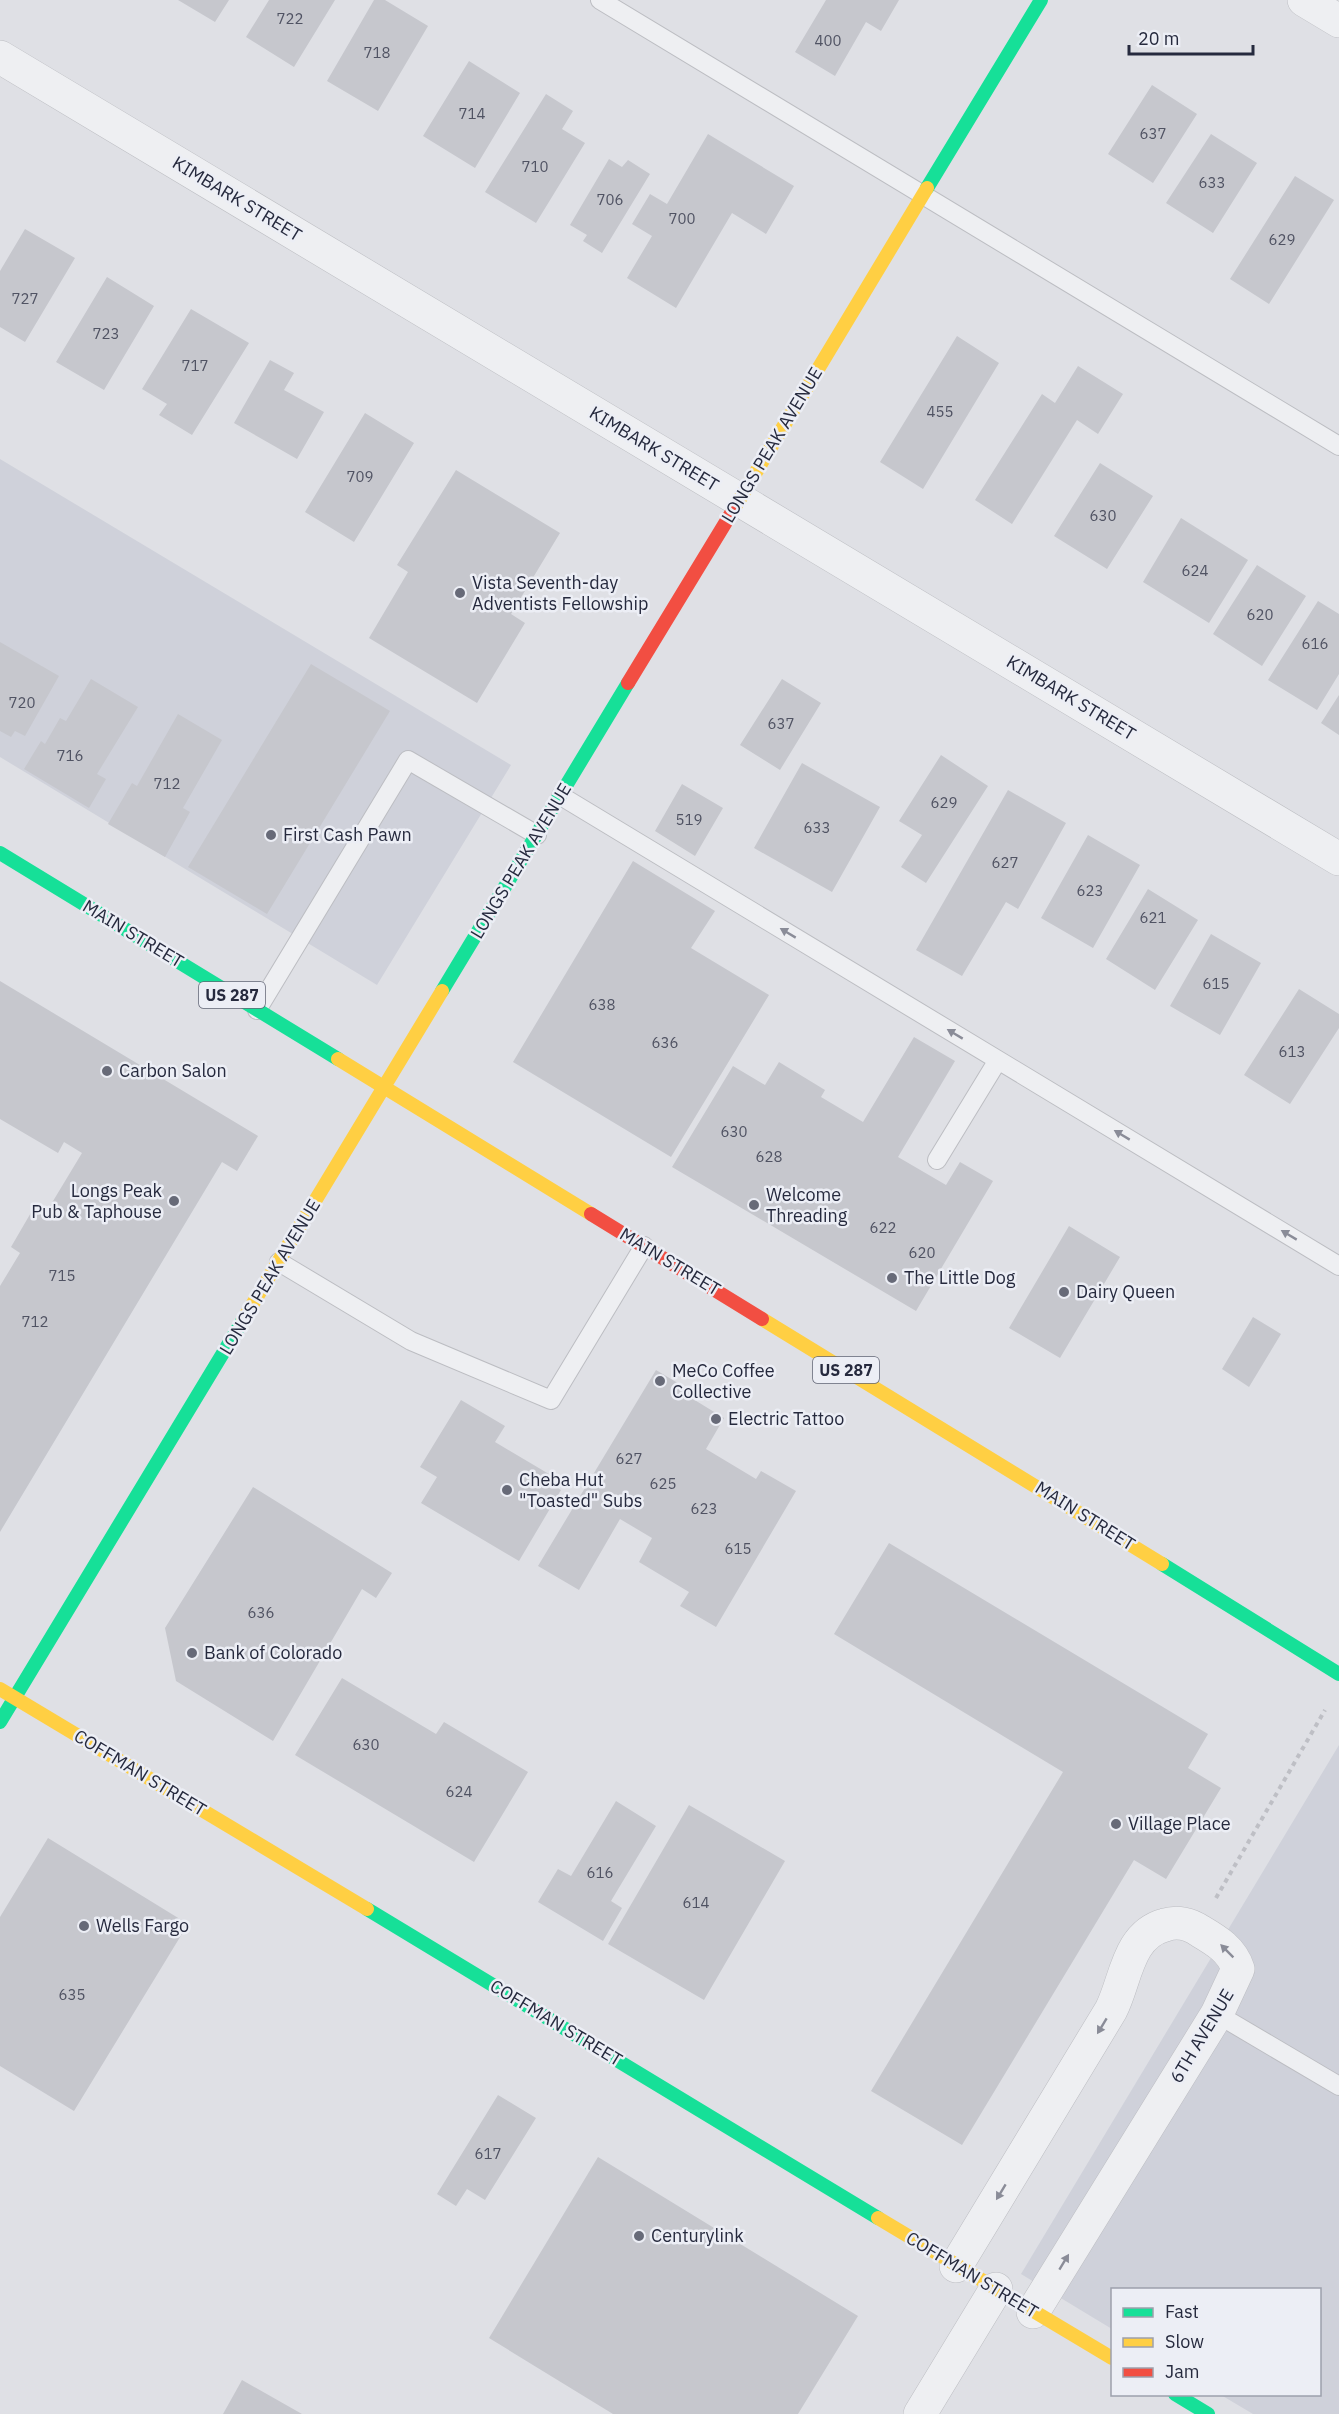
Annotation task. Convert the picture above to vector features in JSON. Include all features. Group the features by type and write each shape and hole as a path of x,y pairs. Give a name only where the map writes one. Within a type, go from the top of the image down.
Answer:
{"main road":[{"name":"LONGS PEAK AVENUE","path":"0,1722 1041,0"},
{"name":"MAIN STREET","path":"0,853 1339,1674"},
{"name":"COFFMAN STREET","path":"0,1689 956,2266 1111,2357"},
{"path":"1178,2396 1208,2414"}],"street":[{"path":"1304,0 1339,21"},
{"name":"KIMBARK STREET","path":"0,57 1339,859"},
{"name":"6TH AVENUE","path":"956,2266 1111,2010 1120,1992 1129,1960 1145,1936 1163,1925 1186,1924 1197,1929 1231,1953 1238,1969 1217,2014 1033,2312"},
{"path":"920,2414 996,2289"}],"lane":[{"path":"600,0 1339,446"},
{"path":"257,1010 408,760 537,835"},
{"path":"561,796 1339,1266"},
{"path":"937,1160 998,1060"},
{"path":"279,1262 411,1341 551,1400 644,1246"},
{"path":"1217,2014 1339,2086"}],"path":[{"path":"1211,1906 1328,1705"}],"shaded area":[{"path":"0,459 511,765 377,985 0,757"},
{"path":"1339,1745 1339,2414 1253,2414 1223,2396 1321,2396 1321,2288 1111,2288 1111,2328 1021,2274"}],"building":[{"path":"178,0 229,0 215,22"},
{"path":"269,0 335,0 294,67 246,37"},
{"path":"374,0 385,0 428,26 378,111 327,81"},
{"path":"826,0 899,0 881,31 866,22 835,76 795,52"},
{"path":"469,61 520,93 475,168 423,136"},
{"path":"1152,85 1197,114 1153,183 1108,154"},
{"path":"546,94 573,111 562,129 585,143 536,223 485,192"},
{"path":"708,134 794,186 766,234 732,213 676,308 627,278 652,236 632,224 650,194 667,204"},
{"path":"1211,134 1257,163 1213,233 1166,203"},
{"path":"609,159 622,167 628,160 650,174 602,253 583,241 587,235 570,225"},
{"path":"1295,176 1334,200 1269,304 1230,279"},
{"path":"25,229 75,258 25,342 0,327 0,271"},
{"path":"107,277 154,306 104,390 56,362"},
{"path":"191,309 249,343 192,435 159,415 167,404 142,389"},
{"path":"957,336 999,363 923,489 880,462"},
{"path":"270,360 294,373 284,390 324,412 297,459 234,423"},
{"path":"1078,366 1123,394 1098,434 1077,420 1012,524 975,500 1042,394 1055,403"},
{"path":"365,413 414,443 354,542 305,512"},
{"path":"1100,463 1153,496 1107,569 1054,536"},
{"name":"Vista Seventh-day Adventists Fellowship","path":"456,470 560,533 511,614 525,623 477,703 369,638 408,572 397,565"},
{"path":"1181,518 1248,560 1209,623 1143,582"},
{"path":"1257,565 1306,596 1262,666 1213,634"},
{"path":"1318,601 1339,614 1339,674 1317,710 1268,680"},
{"path":"0,642 59,676 25,736 15,731 11,737 0,731"},
{"path":"311,664 390,711 267,914 188,867"},
{"path":"91,679 138,707 97,774 106,779 89,808 24,769 41,741 45,744 60,718 66,721"},
{"path":"782,679 821,703 780,770 740,745"},
{"path":"1339,695 1339,735 1321,723"},
{"path":"178,714 222,740 183,808 190,812 165,857 108,824 132,783 137,786"},
{"path":"941,755 988,786 926,883 901,867 922,835 899,821"},
{"path":"802,763 880,807 832,892 754,848"},
{"path":"682,784 723,808 695,856 655,831"},
{"path":"1008,790 1066,823 1018,909 1006,902 962,976 916,950"},
{"path":"1088,835 1140,865 1093,948 1041,918"},
{"path":"633,861 715,911 691,948 769,995 671,1157 513,1062"},
{"path":"1148,889 1198,920 1155,990 1106,959"},
{"path":"1211,934 1261,963 1220,1035 1170,1006"},
{"path":"0,981 258,1136 237,1171 222,1162 0,1532 0,1286 20,1253 11,1247 36,1204 47,1211 82,1153 64,1142 58,1153 0,1119"},
{"path":"1299,989 1339,1014 1339,1028 1290,1104 1244,1075"},
{"path":"914,1037 955,1061 898,1157 946,1185 960,1162 993,1181 916,1311 672,1167 733,1066 765,1085 779,1062 825,1090 821,1097 863,1122"},
{"name":"Dairy Queen","path":"1069,1226 1120,1257 1060,1358 1009,1328"},
{"path":"1253,1317 1281,1334 1249,1387 1222,1369"},
{"path":"656,1370 696,1394 693,1399 724,1418 706,1449 756,1479 761,1471 796,1491 716,1627 680,1606 689,1592 639,1562 652,1538 620,1519 579,1590 538,1566"},
{"path":"461,1400 505,1426 495,1442 554,1477 550,1484 561,1490 519,1561 421,1503 437,1477 420,1467"},
{"path":"253,1487 392,1573 376,1598 362,1589 273,1741 176,1681 165,1628"},
{"name":"Village Place","path":"889,1543 1208,1734 1188,1768 1221,1788 1166,1879 1134,1860 962,2145 871,2091 1063,1772 834,1634"},
{"path":"342,1678 436,1734 444,1722 528,1772 474,1862 295,1755"},
{"path":"616,1801 656,1826 611,1901 622,1908 603,1941 538,1902 558,1869 571,1876"},
{"path":"689,1805 785,1861 704,2000 608,1944"},
{"path":"48,1838 188,1924 74,2111 0,2066 0,1917"},
{"path":"498,2095 536,2118 485,2200 467,2189 456,2206 437,2194"},
{"name":"Centurylink","path":"598,2157 858,2316 798,2414 613,2414 489,2338"},
{"path":"242,2380 302,2414 223,2414"}],"traffic: fast":[{"path":"927,188 1041,0"},
{"path":"442,991 628,683"},
{"path":"0,853 338,1059"},
{"path":"0,1722 243,1320"},
{"path":"1162,1564 1339,1674"},
{"path":"367,1909 878,2218"},
{"path":"1178,2396 1208,2414"}],"traffic: slow":[{"path":"735,507 927,188"},
{"path":"243,1320 442,991"},
{"path":"338,1059 591,1214"},
{"path":"762,1319 1162,1564"},
{"path":"0,1689 367,1909"},
{"path":"878,2218 1111,2357"}],"traffic: jam":[{"path":"628,683 735,507"},
{"path":"591,1214 762,1319"}],"place":[{"name":"Vista Seventh-day Adventists Fellowship","path":"460,593"},
{"name":"First Cash Pawn","path":"271,835"},
{"name":"Carbon Salon","path":"107,1071"},
{"name":"Longs Peak Pub & Taphouse","path":"174,1201"},
{"name":"Welcome Threading","path":"754,1205"},
{"name":"The Little Dog","path":"892,1278"},
{"name":"Dairy Queen","path":"1064,1292"},
{"name":"MeCo Coffee Collective","path":"660,1381"},
{"name":"Electric Tattoo","path":"716,1419"},
{"name":"Cheba Hut \"Toasted\" Subs","path":"507,1490"},
{"name":"Bank of Colorado","path":"192,1653"},
{"name":"Village Place","path":"1116,1824"},
{"name":"Wells Fargo","path":"84,1926"},
{"name":"Centurylink","path":"639,2236"}]}
